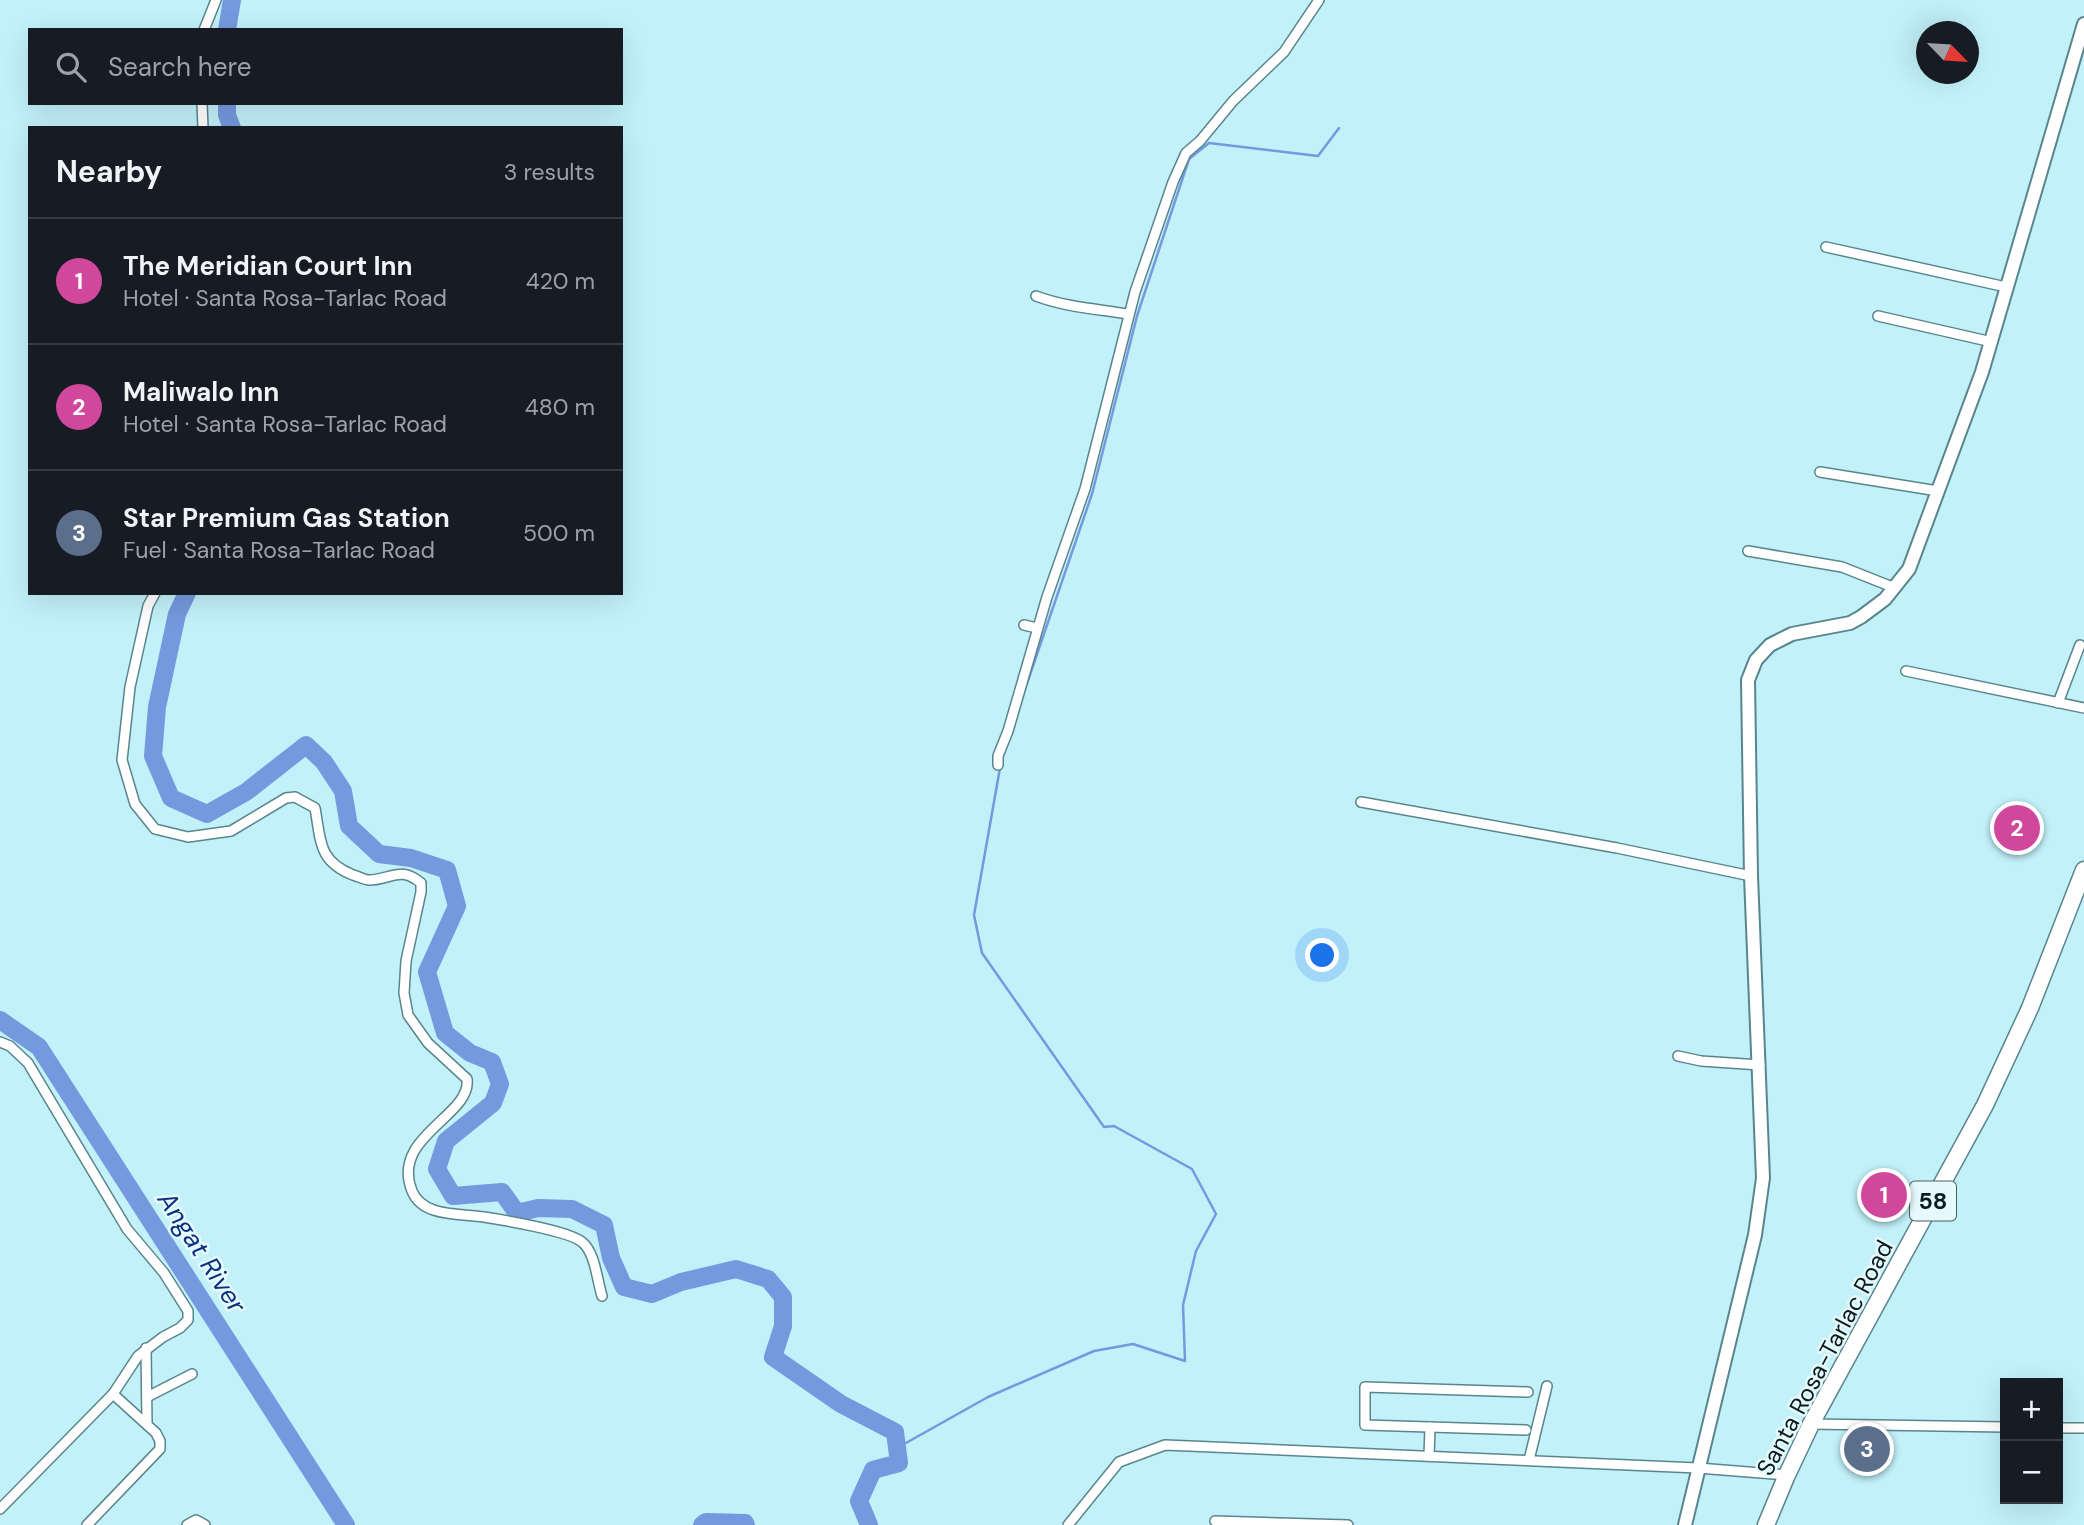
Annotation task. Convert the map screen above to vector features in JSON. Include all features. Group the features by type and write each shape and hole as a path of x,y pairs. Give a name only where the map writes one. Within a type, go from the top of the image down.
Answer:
{"highway":[{"name":"Santa Rosa-Tarlac Road","path":"1766,1525 1811,1424 1985,1105 2035,997 2084,870"}],"street":[{"path":"205,28 216,0"},
{"path":"998,765 998,756 1037,628 1086,489 1128,314 1173,182 1186,153 1233,101 1284,52 1319,0"},
{"path":"1685,1525 1755,1235 1763,1186 1746,692 1753,665 1764,651 1793,634 1850,623 1878,605 1909,569 1992,342 2006,286 2084,24"},
{"path":"202,105 203,126"},
{"path":"1826,247 2006,286"},
{"path":"1036,296 1128,314"},
{"path":"1878,316 1992,342"},
{"path":"1820,472 1938,491"},
{"path":"1748,551 1842,567 1895,588"},
{"path":"154,595 148,606 130,687 122,760 135,804 155,829 188,837 231,831 286,798 295,797 315,808 323,849 330,862 345,872 368,880 401,873 421,883 406,961 404,993 408,1015 428,1043 467,1079 468,1087 463,1098 417,1146 410,1162 409,1177 413,1193 429,1208 443,1213 481,1216 567,1234 583,1242 591,1255 602,1296"},
{"path":"1024,625 1037,628"},
{"path":"2058,703 2080,645"},
{"path":"1906,671 2084,708"},
{"path":"1361,802 1617,848 1751,876"},
{"path":"0,1042 10,1046 28,1063 127,1229 164,1273 188,1311 188,1320 180,1328 146,1348 125,1373 113,1394 0,1509"},
{"path":"1678,1056 1701,1061 1760,1065"},
{"path":"146,1348 147,1423"},
{"path":"147,1397 192,1374"},
{"path":"1529,1460 1547,1385"},
{"path":"1526,1430 1365,1425 1365,1387 1528,1392"},
{"path":"87,1525 160,1448 156,1433 113,1394"},
{"path":"1811,1424 2000,1427"},
{"path":"1429,1456 1430,1427"},
{"path":"2063,1428 2084,1428"},
{"path":"1068,1525 1118,1462 1165,1445 1698,1468 1787,1475"},
{"path":"188,1524 196,1520 205,1525"},
{"path":"1215,1521 1348,1525"}],"waterway":[{"path":"227,28 232,0"},
{"path":"227,105 231,126"},
{"path":"1023,695 1092,494 1137,316 1189,159 1209,143 1318,156 1339,128"},
{"path":"186,595 177,614 157,707 153,756 171,798 207,814 246,792 306,745 324,762 343,791 349,826 379,854 411,858 447,870 457,906 427,972 445,1033 470,1053 492,1062 500,1084 493,1103 446,1141 437,1169 453,1196 502,1192 517,1213 538,1208 572,1209 604,1225 611,1258 624,1287 652,1294 681,1282 736,1269 768,1279 783,1297 783,1326 773,1357 841,1404 895,1432 899,1463 873,1470 859,1501 869,1525"},
{"path":"897,1448 988,1397 1094,1351 1133,1344 1185,1361 1183,1305 1196,1251 1216,1214 1192,1169 1114,1126 1104,1127 982,953 974,915 1000,768"},
{"name":"Angat River","path":"0,1020 39,1047 346,1525"},
{"path":"702,1525 706,1522 746,1525"}],"place":[{"name":"Maliwalo Inn","path":"2017,828"},
{"name":"The Meridian Court Inn","path":"1884,1195"},
{"name":"Star Premium Gas Station","path":"1867,1449"}]}
